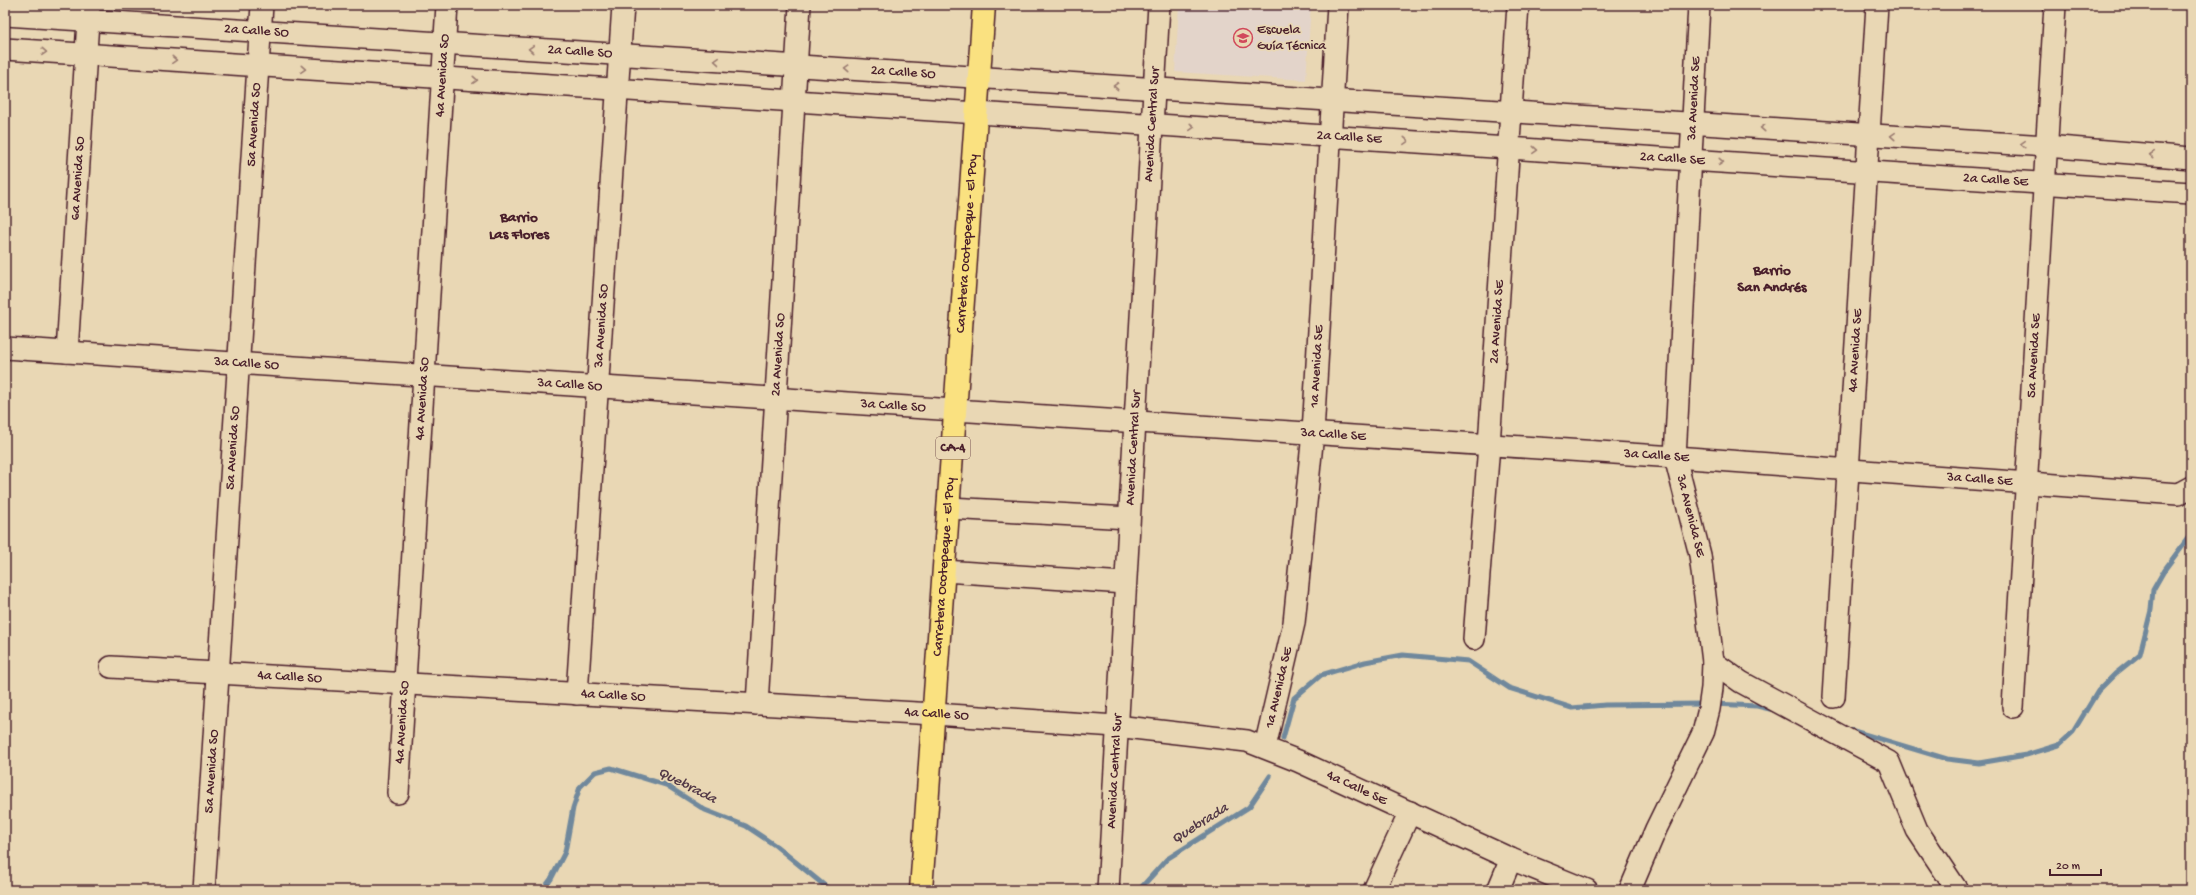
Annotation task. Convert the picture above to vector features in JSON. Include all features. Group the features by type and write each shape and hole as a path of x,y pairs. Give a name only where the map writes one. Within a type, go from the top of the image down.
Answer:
{"main road":[{"name":"Carretera Ocotepeque - El Poy","path":"921,890 984,5"}],"street":[{"name":"5a Avenida SO","path":"204,890 262,5"},
{"name":"4a Avenida SO","path":"398,793 447,5"},
{"name":"3a Avenida SO","path":"577,694 623,5"},
{"name":"2a Avenida SO","path":"757,704 800,5"},
{"name":"Avenida Central Sur","path":"1108,890 1116,726 1159,5"},
{"name":"1a Avenida SE","path":"1265,747 1294,623 1313,433 1329,136 1338,5"},
{"name":"2a Avenida SE","path":"1474,639 1489,445 1518,5"},
{"name":"3a Avenida SE","path":"1630,890 1656,829 1703,733 1712,688 1713,662 1700,555 1675,457 1699,5"},
{"name":"4a Avenida SE","path":"1834,697 1877,5"},
{"name":"5a Avenida SE","path":"2013,707 2055,5"},
{"name":"2a Calle SO","path":"5,15 89,13 260,32 1155,89"},
{"name":"6a Avenida SO","path":"66,352 89,13"},
{"path":"5,49 1153,125"},
{"path":"1155,89 2046,146 2191,158"},
{"name":"2a Calle SE","path":"1153,125 2191,193"},
{"name":"3a Calle SO","path":"5,348 1135,422"},
{"name":"3a Calle SE","path":"1135,422 1675,457 2026,483 2185,491"},
{"path":"949,508 1129,518"},
{"path":"944,571 1125,583"},
{"path":"1713,662 1741,682 1889,762 1917,830 1957,890"},
{"name":"4a Calle SO","path":"110,667 934,714 1116,726"},
{"name":"4a Calle SE","path":"1116,726 1247,740 1410,812 1511,860 1587,890"},
{"path":"1374,890 1410,812"},
{"path":"1498,890 1511,860"}],"shaded area":[{"name":"Escuela Guía Técnica","path":"1179,5 1311,5 1306,80 1175,72"}],"waterway":[{"path":"1847,729 1947,759 1979,763 2026,755 2059,745 2073,732 2098,691 2115,674 2140,654 2151,610 2153,590 2165,569 2191,534"},
{"path":"1283,738 1294,698 1321,675 1365,662 1403,655 1468,661 1509,688 1572,708 1605,705 1704,704"},
{"path":"1714,704 1757,706 1774,710"},
{"name":"Quebrada","path":"543,890 551,879 565,852 573,808 580,787 595,772 611,768 666,785 705,810 746,826 776,846 830,890"},
{"name":"Quebrada","path":"1139,890 1167,859 1249,807 1270,776"}],"place":[{"name":"Escuela Guía Técnica","path":"1243,38"}],"district":[{"name":"Barrio Las Flores","path":"519,226"},
{"name":"Barrio San Andrés","path":"1772,280"}]}
